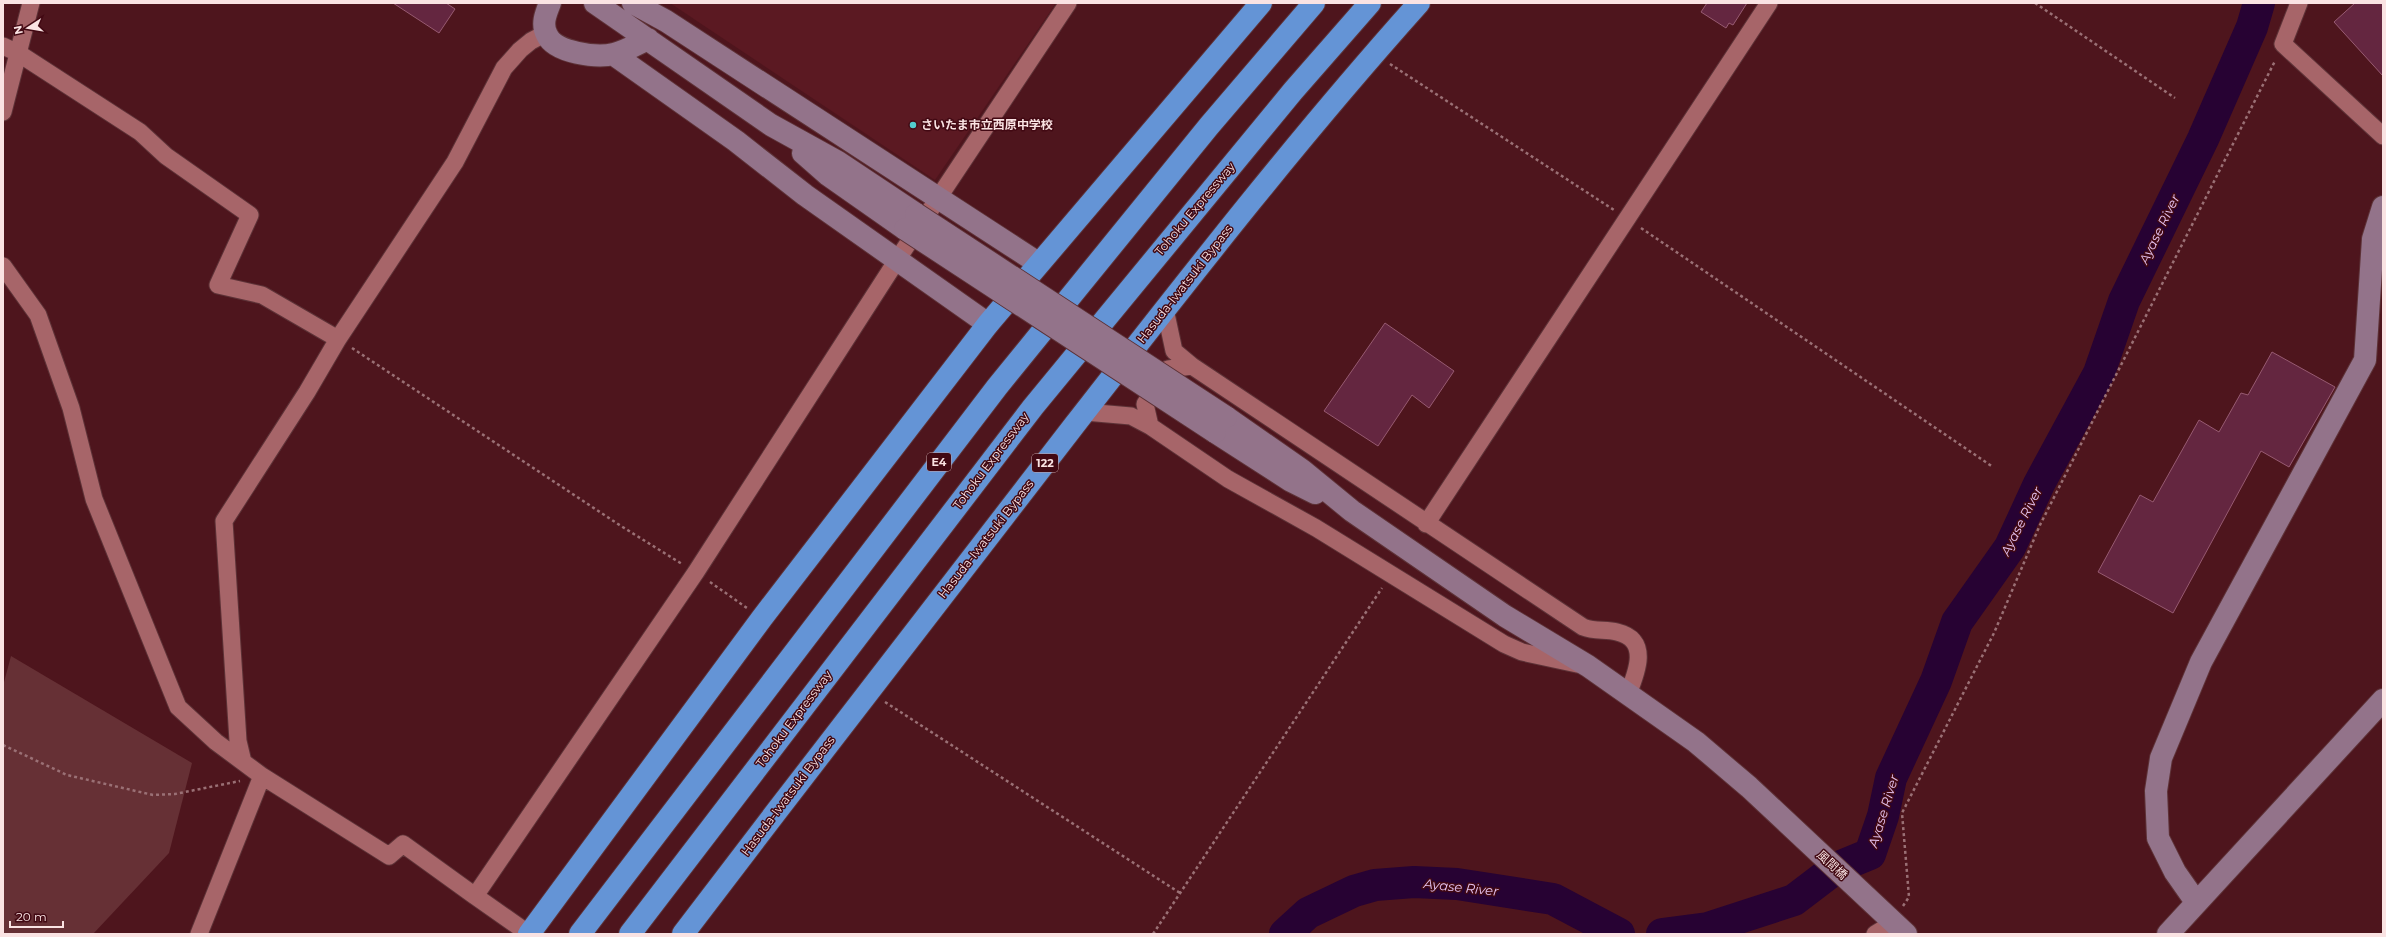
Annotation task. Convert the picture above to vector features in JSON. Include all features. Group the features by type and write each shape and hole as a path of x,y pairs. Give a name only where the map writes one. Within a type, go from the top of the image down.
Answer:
{"highway":[{"path":"529,934 762,618 988,324 1261,3"},
{"name":"E4","path":"580,934 997,387 1209,126 1314,3"},
{"name":"Tohoku Expressway","path":"630,934 1033,407 1293,91 1370,3"},
{"name":"Hasuda-Iwatsuki Bypass","path":"683,934 868,690 1165,308 1278,167 1375,52 1419,3"}],"street":[{"path":"3,112 11,50 31,3"},
{"path":"550,3 544,18 546,33 549,40 580,54 613,54 648,39"},
{"name":"風間橋","path":"595,3 771,125 828,175 910,222 1220,425 1291,481 1352,511 1505,616 1588,666 1696,742 1749,787 1900,928"},
{"path":"633,3 666,21 1038,264"},
{"path":"475,896 696,572 897,260 1068,3"},
{"path":"1426,524 1769,3"},
{"path":"2299,3 2283,44 2383,136"},
{"path":"243,762 238,741 224,521 307,392 338,339 455,162 504,68 520,50 531,41 546,33"},
{"path":"11,50 140,132 166,156 250,215 218,285 262,295 338,339"},
{"path":"613,54 646,75 805,195 988,324"},
{"path":"2196,902 2175,872 2158,838 2156,791 2161,758 2201,662 2365,360 2373,239 2383,207"},
{"path":"3,266 38,315 71,408 94,499 178,707 216,742 262,776 389,856 404,844 529,934"},
{"path":"1165,308 1174,351 1192,366 1426,524 1583,627 1594,631 1616,632 1630,638 1639,656 1638,671 1628,694"},
{"path":"1150,426 1145,404 1168,369 1192,366"},
{"path":"1085,412 1131,416 1150,426 1228,480 1316,528 1504,644 1522,652 1588,666"},
{"path":"2168,934 2383,700"},
{"path":"199,934 262,776"},
{"path":"1875,934 1900,928"}],"path":[{"path":"2036,3 2176,98"},
{"path":"1900,928 1909,897 1902,813 1994,633 2044,518 2283,44"},
{"path":"1375,52 1627,219 1993,467"},
{"path":"338,339 614,522 696,572 762,618"},
{"path":"1153,934 1391,574"},
{"path":"868,690 1180,893"},
{"path":"3,745 67,775 153,795 175,794 262,776"}],"shaded area":[{"name":"さいたま市立西原中学校","path":"670,3 1056,3 935,180"},
{"path":"11,656 192,763 169,853 93,934 3,934 3,686"}],"building":[{"path":"393,3 446,3 455,9 439,33"},
{"path":"1707,3 1747,3 1733,25 1729,23 1726,28 1701,12"},
{"path":"2355,3 2383,3 2383,76 2334,22"},
{"path":"1385,323 1454,371 1429,408 1412,395 1378,446 1324,411"},
{"path":"2272,352 2335,387 2289,467 2261,451 2173,613 2098,572 2140,495 2153,502 2199,420 2219,432 2241,393 2248,395"}],"waterway":[{"name":"Ayase River","path":"1662,934 1708,928 1794,900 1836,868 1870,854 1883,816 1891,778 1936,681 1957,622 2010,547 2039,484 2099,373 2124,301 2203,139 2252,27 2259,3"},
{"name":"Ayase River","path":"1285,934 1308,913 1354,891 1375,885 1414,882 1457,884 1553,899 1619,934"}],"place":[{"name":"さいたま市立西原中学校","path":"913,125"}]}
